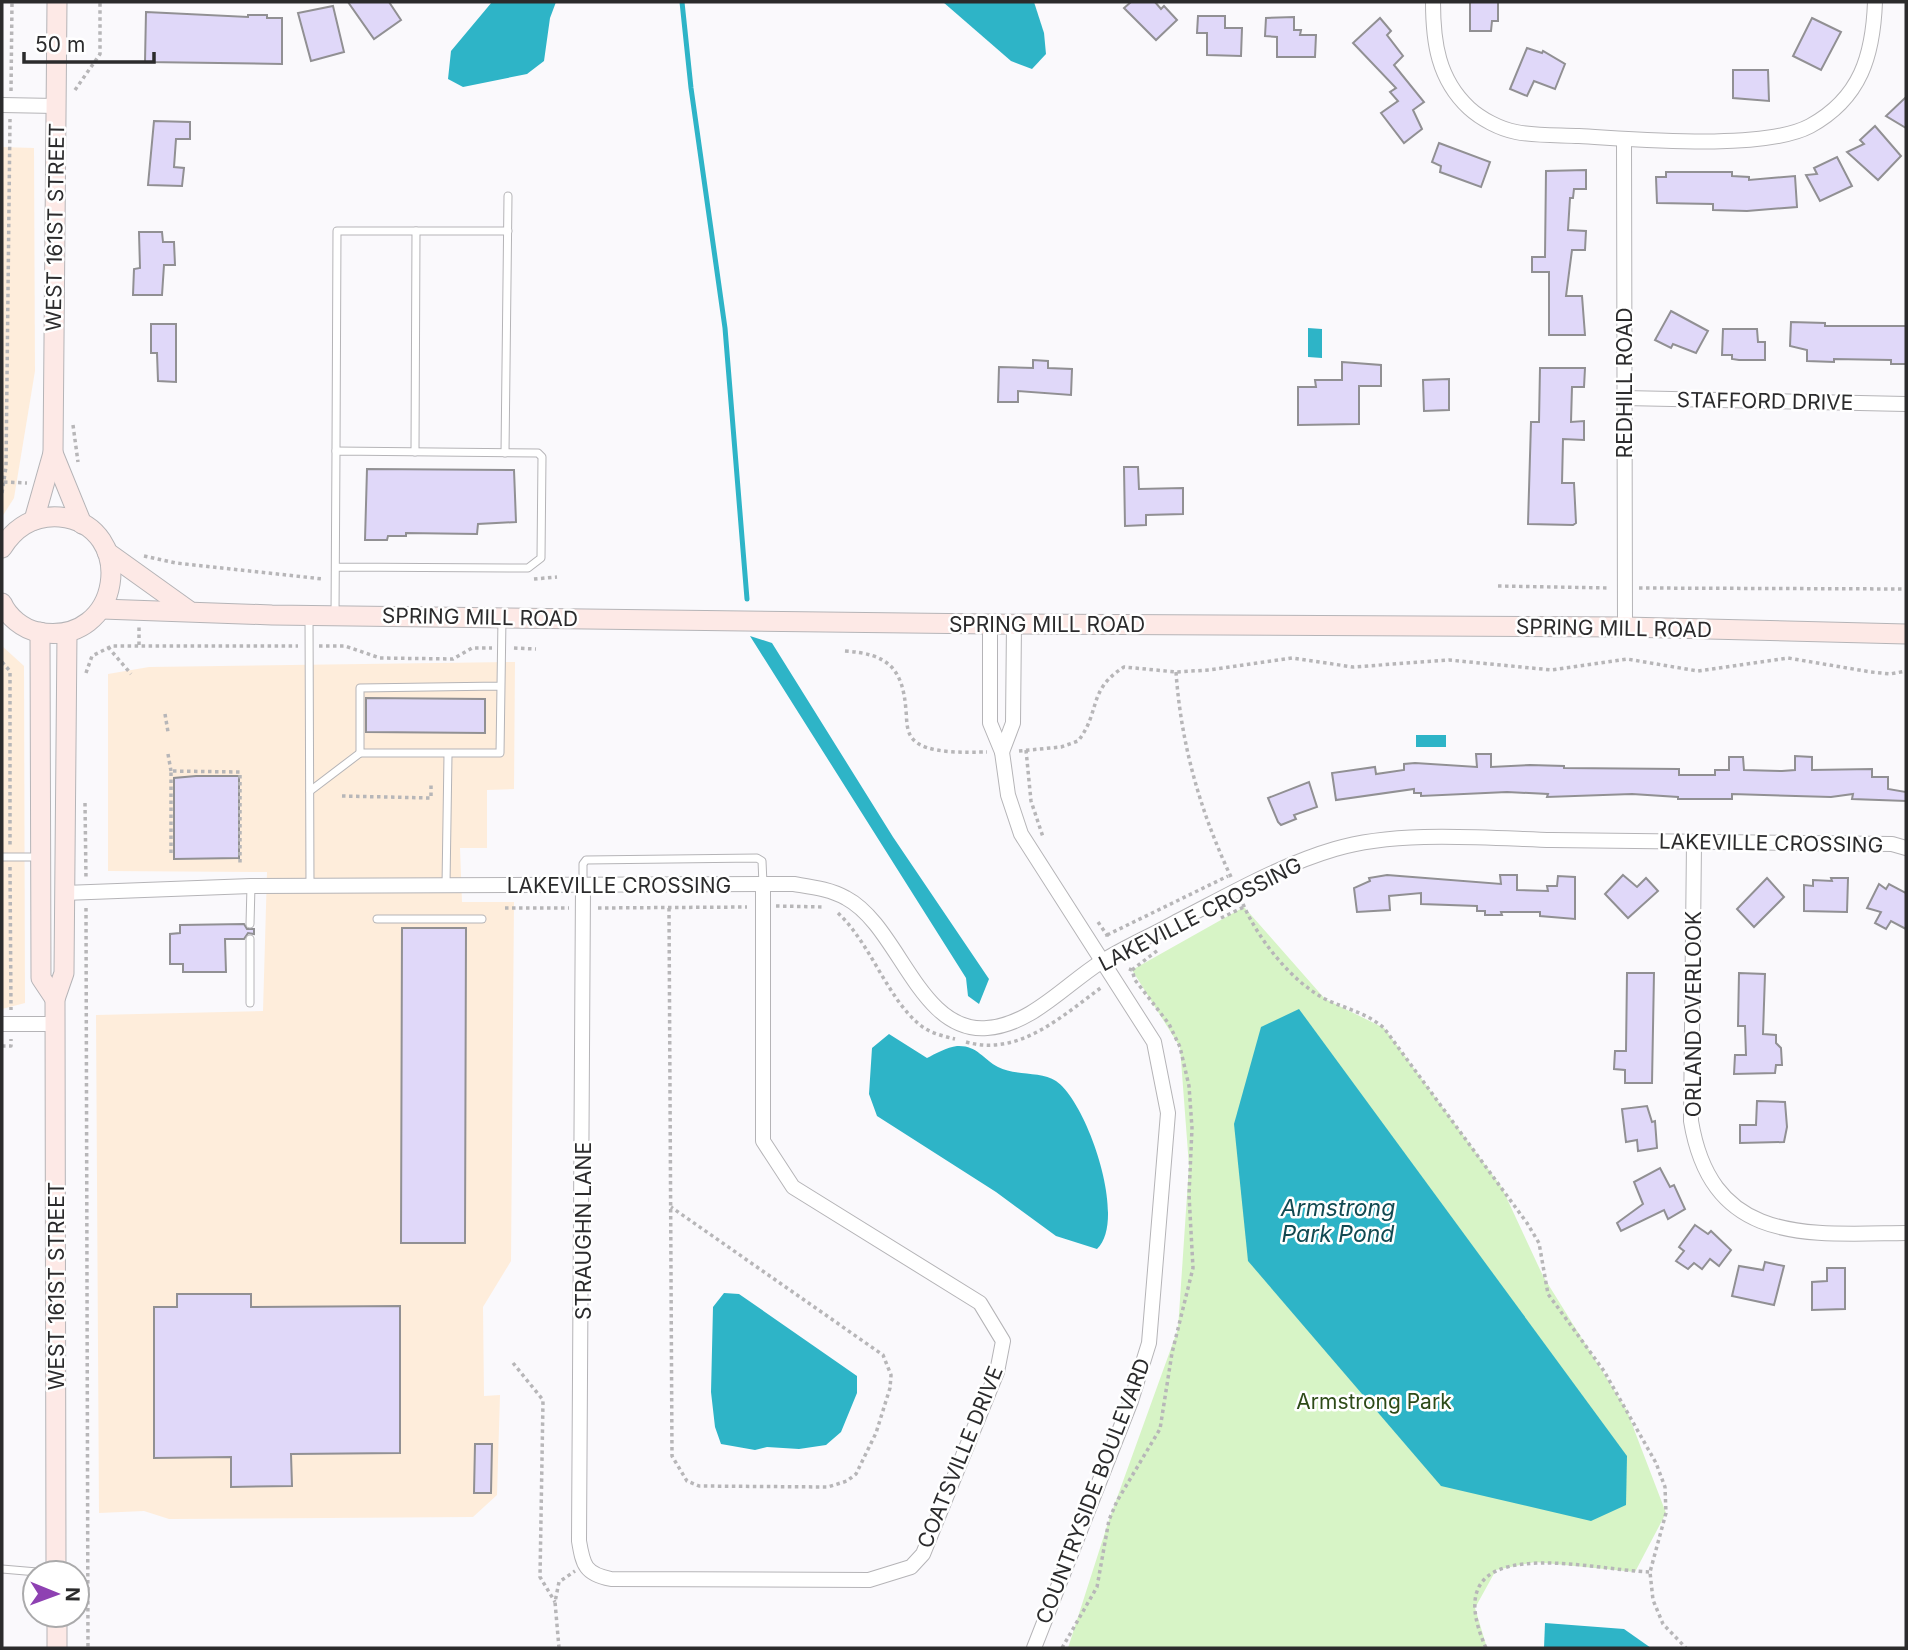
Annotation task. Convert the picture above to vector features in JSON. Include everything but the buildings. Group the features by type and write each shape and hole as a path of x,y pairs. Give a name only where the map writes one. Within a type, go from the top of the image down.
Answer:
{"street":[{"name":"WEST 161ST STREET","path":"34,520 52,453 57,2"},
{"path":"1433,2 1433,38 1440,67 1469,108 1496,125 1516,132 1624,139 1751,141 1782,136 1809,126 1830,112 1846,95 1868,61 1874,38 1875,2"},
{"path":"6,105 56,106"},
{"name":"REDHILL ROAD","path":"1624,139 1625,627"},
{"name":"STAFFORD DRIVE","path":"1624,398 1906,404"},
{"name":"WEST 161ST STREET","path":"52,453 82,524 97,536 107,552"},
{"path":"2,548 20,527 34,520 50,516 82,524"},
{"path":"2,606 16,622 40,632 66,633 92,620 102,609 111,581 107,552"},
{"path":"107,552 188,610"},
{"name":"SPRING MILL ROAD","path":"102,609 502,618 1625,627 1906,634"},
{"name":"COUNTRYSIDE BOULEVARD","path":"990,624 990,723 1002,752 1008,795 1021,834 1109,958 1116,978 1154,1042 1168,1113 1149,1343 1131,1401 1034,1648"},
{"path":"1002,752 1013,723 1014,624"},
{"name":"WEST 161ST STREET","path":"40,632 40,978 55,999"},
{"name":"WEST 161ST STREET","path":"56,1559 55,999 64,973 66,633"},
{"name":"LAKEVILLE CROSSING","path":"64,892 251,886 583,887 794,884 826,889 848,899 884,934 929,999 945,1016 966,1026 987,1028 1018,1021 1109,958 1238,890 1335,849 1371,841 1502,839 1892,844 1906,848"},
{"name":"ORLAND OVERLOOK","path":"1694,843 1691,1121 1694,1138 1713,1181 1730,1202 1754,1219 1776,1228 1826,1234 1906,1233"},
{"name":"COATSVILLE DRIVE","path":"586,1569 611,1579 869,1580 911,1567 923,1554 997,1372 1003,1341 980,1303 793,1187 763,1140 763,884"},
{"name":"STRAUGHN LANE","path":"583,887 579,1541 586,1569"},
{"path":"2,1024 55,1024"},
{"path":"57,1629 57,1648"}],"lane":[{"path":"505,453 508,195"},
{"path":"335,615 337,231 508,231"},
{"path":"415,452 416,231"},
{"path":"336,451 538,453 542,457 541,558 528,568 336,566"},
{"path":"309,615 310,886"},
{"path":"310,791 360,753 500,753 502,618"},
{"path":"360,753 360,688 501,686"},
{"path":"446,885 448,755"},
{"path":"2,857 40,857"},
{"path":"583,887 583,864 586,860 757,858 762,862 763,884"},
{"path":"250,924 251,886"},
{"path":"377,919 482,919"},
{"path":"250,939 250,1003"},
{"path":"2,1569 21,1571"}],"path":[{"path":"2,493 6,467 6,105 12,2"},
{"path":"73,94 82,75 100,54 100,2"},
{"path":"72,421 80,467"},
{"path":"139,555 176,563 336,579"},
{"path":"530,579 557,578"},
{"path":"1498,586 1906,589"},
{"path":"85,679 88,661 101,649 108,647 345,646 380,658 453,659 472,648 536,649"},
{"path":"108,647 131,674"},
{"path":"845,651 868,653 890,665 898,674 904,691 907,726 912,738 920,744 936,749 1002,752 1061,747 1078,741 1090,721 1102,683 1124,667 1175,671 1292,658 1353,667 1449,660 1552,670 1626,659 1698,671 1788,658 1871,673 1906,671"},
{"path":"1175,671 1180,724 1199,799 1230,875 1262,937 1305,986 1325,999 1368,1014 1384,1028 1528,1223 1539,1243 1548,1294 1604,1371 1656,1463 1665,1487 1666,1513 1650,1573 1653,1600 1662,1624 1685,1648"},
{"path":"165,714 168,732"},
{"path":"1026,750 1031,801 1044,841"},
{"path":"168,754 171,771 171,853"},
{"path":"171,771 240,772 240,866"},
{"path":"342,796 431,798 431,782"},
{"path":"85,799 88,1648"},
{"path":"1107,935 1230,875"},
{"path":"505,908 824,907"},
{"path":"669,908 671,1447 679,1471 687,1481 719,1488 828,1487 847,1481 860,1468 889,1399 891,1375 883,1355 671,1207"},
{"path":"837,912 858,933 903,1005 919,1024 932,1032 978,1046 1005,1044 1035,1034 1116,978"},
{"path":"1062,1648 1097,1587 1109,1520 1117,1501 1160,1429 1172,1353 1193,1268 1189,1195 1192,1128 1189,1086 1183,1060 1169,1024 1135,980 1132,970 1109,958 1107,935 1091,913"},
{"path":"513,1363 543,1399 540,1577 555,1602"},
{"path":"1486,1648 1478,1628 1476,1595 1496,1570 1514,1563 1535,1562 1650,1573"},
{"path":"559,1648 555,1602 559,1582 586,1569"}],"shaded area":[{"path":"2,147 34,148 35,371 14,498 2,517"},
{"path":"2,646 24,666 25,1003 2,1009"},
{"path":"515,662 514,789 487,790 487,848 460,848 462,902 514,902 511,1261 483,1307 484,1396 500,1395 497,1495 473,1517 169,1519 144,1511 99,1513 96,1015 263,1011 267,872 108,871 108,674 149,667"}],"green space":[{"name":"Armstrong Park","path":"1244,907 1325,999 1384,1028 1502,1188 1543,1276 1627,1411 1666,1513 1635,1572 1535,1562 1496,1570 1475,1608 1487,1648 1068,1648 1109,1520 1178,1329 1189,1166 1180,1047 1132,970"}],"water":[{"path":"492,2 556,2 550,18 544,61 527,74 463,87 448,79 451,51"},
{"path":"943,2 1034,2 1044,33 1046,54 1032,69 1011,61"},
{"path":"1308,328 1322,329 1322,358 1308,357"},
{"path":"750,636 772,643 893,837 989,979 979,1004 968,996 966,978"},
{"path":"1416,735 1446,735 1446,747 1416,747"},
{"name":"Armstrong Park Pond","path":"1299,1009 1627,1456 1626,1505 1591,1521 1441,1486 1248,1261 1234,1124 1261,1027"},
{"path":"889,1034 927,1058 953,1047 964,1046 1005,1070 1050,1078 1068,1093 1091,1136 1106,1189 1108,1213 1105,1234 1097,1249 1056,1236 996,1192 877,1116 869,1094 872,1048"},
{"path":"724,1293 739,1294 857,1376 857,1393 841,1432 826,1445 799,1449 767,1447 755,1450 721,1444 715,1427 711,1392 713,1307"},
{"path":"1545,1623 1624,1629 1651,1648 1544,1648"}],"waterway":[{"path":"682,2 691,88 725,328 747,599"}]}
